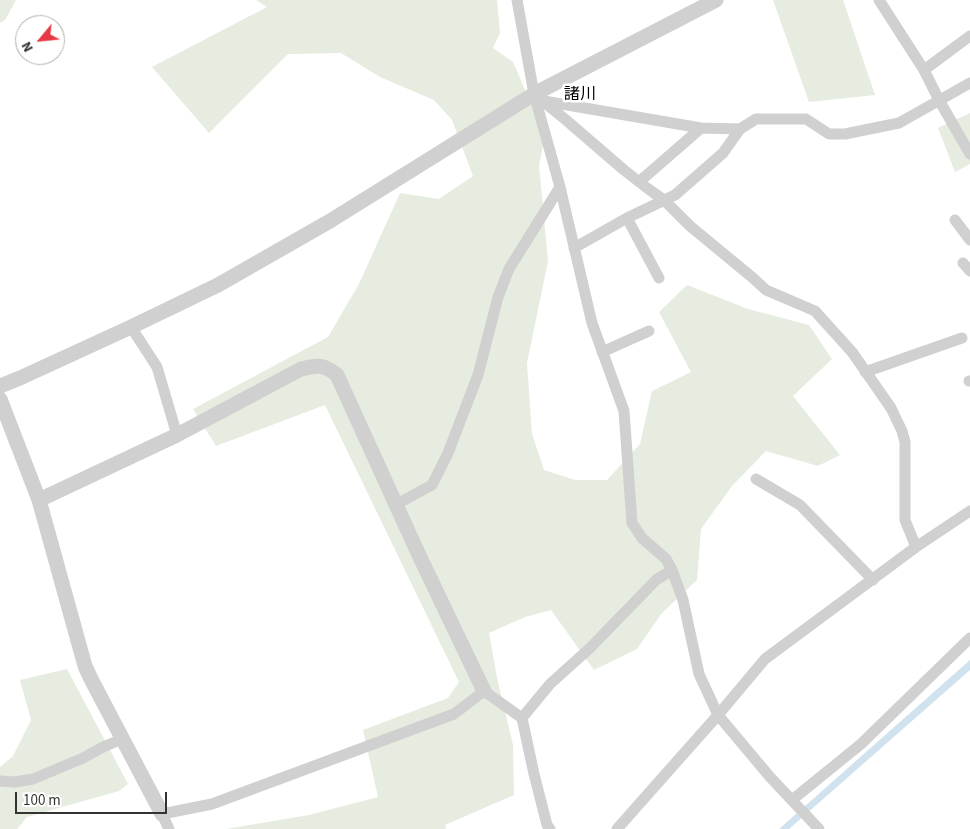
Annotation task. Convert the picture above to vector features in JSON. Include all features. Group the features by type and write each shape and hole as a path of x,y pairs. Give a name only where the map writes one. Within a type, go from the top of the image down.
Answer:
{"street":[{"path":"517,0 538,98 592,324 624,411 632,523 642,538 666,559 672,570 683,600 698,674 718,715 770,777 819,829"},
{"path":"0,386 131,327 218,285 538,98 716,0"},
{"path":"878,0 924,70 970,154"},
{"path":"924,70 970,36"},
{"path":"574,248 627,218 675,195 723,153 740,129 756,119 806,119 829,134 845,134 899,123 970,82"},
{"path":"538,98 701,128 740,129"},
{"path":"538,98 664,200 690,226 766,290 815,311 852,352 891,408 902,431 905,442 905,520 916,547"},
{"path":"640,182 701,128"},
{"path":"395,505 432,485 448,453 478,375 498,296 509,269 560,187"},
{"path":"627,218 659,278"},
{"path":"955,220 970,240"},
{"path":"131,327 157,368 177,435"},
{"path":"602,352 649,331"},
{"path":"865,372 962,338"},
{"path":"39,500 177,435 301,370 314,366 330,368 337,375 395,505 484,692 522,718 534,774 547,825 550,829"},
{"path":"0,399 39,500 85,666 169,829"},
{"path":"756,479 800,505 873,580"},
{"path":"617,829 765,659 916,547 970,510"},
{"path":"522,718 550,684 590,648 656,580 672,570"},
{"path":"792,800 861,744 970,638"},
{"path":"162,814 212,804 454,714 484,692"},
{"path":"0,781 15,782 33,779 122,739"}],"shaded area":[{"path":"0,0 16,0 5,20 0,23"},
{"path":"256,0 497,0 500,33 493,48 513,62 545,136 539,165 548,261 527,363 532,434 544,470 575,480 607,480 640,444 652,391 691,372 659,312 687,285 748,309 809,325 832,359 793,396 840,455 818,466 766,451 732,486 701,529 697,580 662,613 637,649 594,670 551,610 525,617 489,633 497,678 513,745 514,795 445,825 446,829 226,829 309,815 378,797 363,730 448,698 459,682 325,405 216,446 193,409 328,337 359,284 400,193 439,199 473,176 452,120 434,100 380,77 341,53 288,54 209,133 152,67 267,7"},
{"path":"773,0 843,0 875,95 809,102"},
{"path":"970,113 970,164 955,172 938,128"},
{"path":"67,669 128,784 119,791 27,817 17,829 0,829 0,767 13,756 31,720 20,680"}],"water":[{"path":"970,660 970,670 789,829 779,829"}],"district":[{"name":"諸川","path":"580,95"}]}
